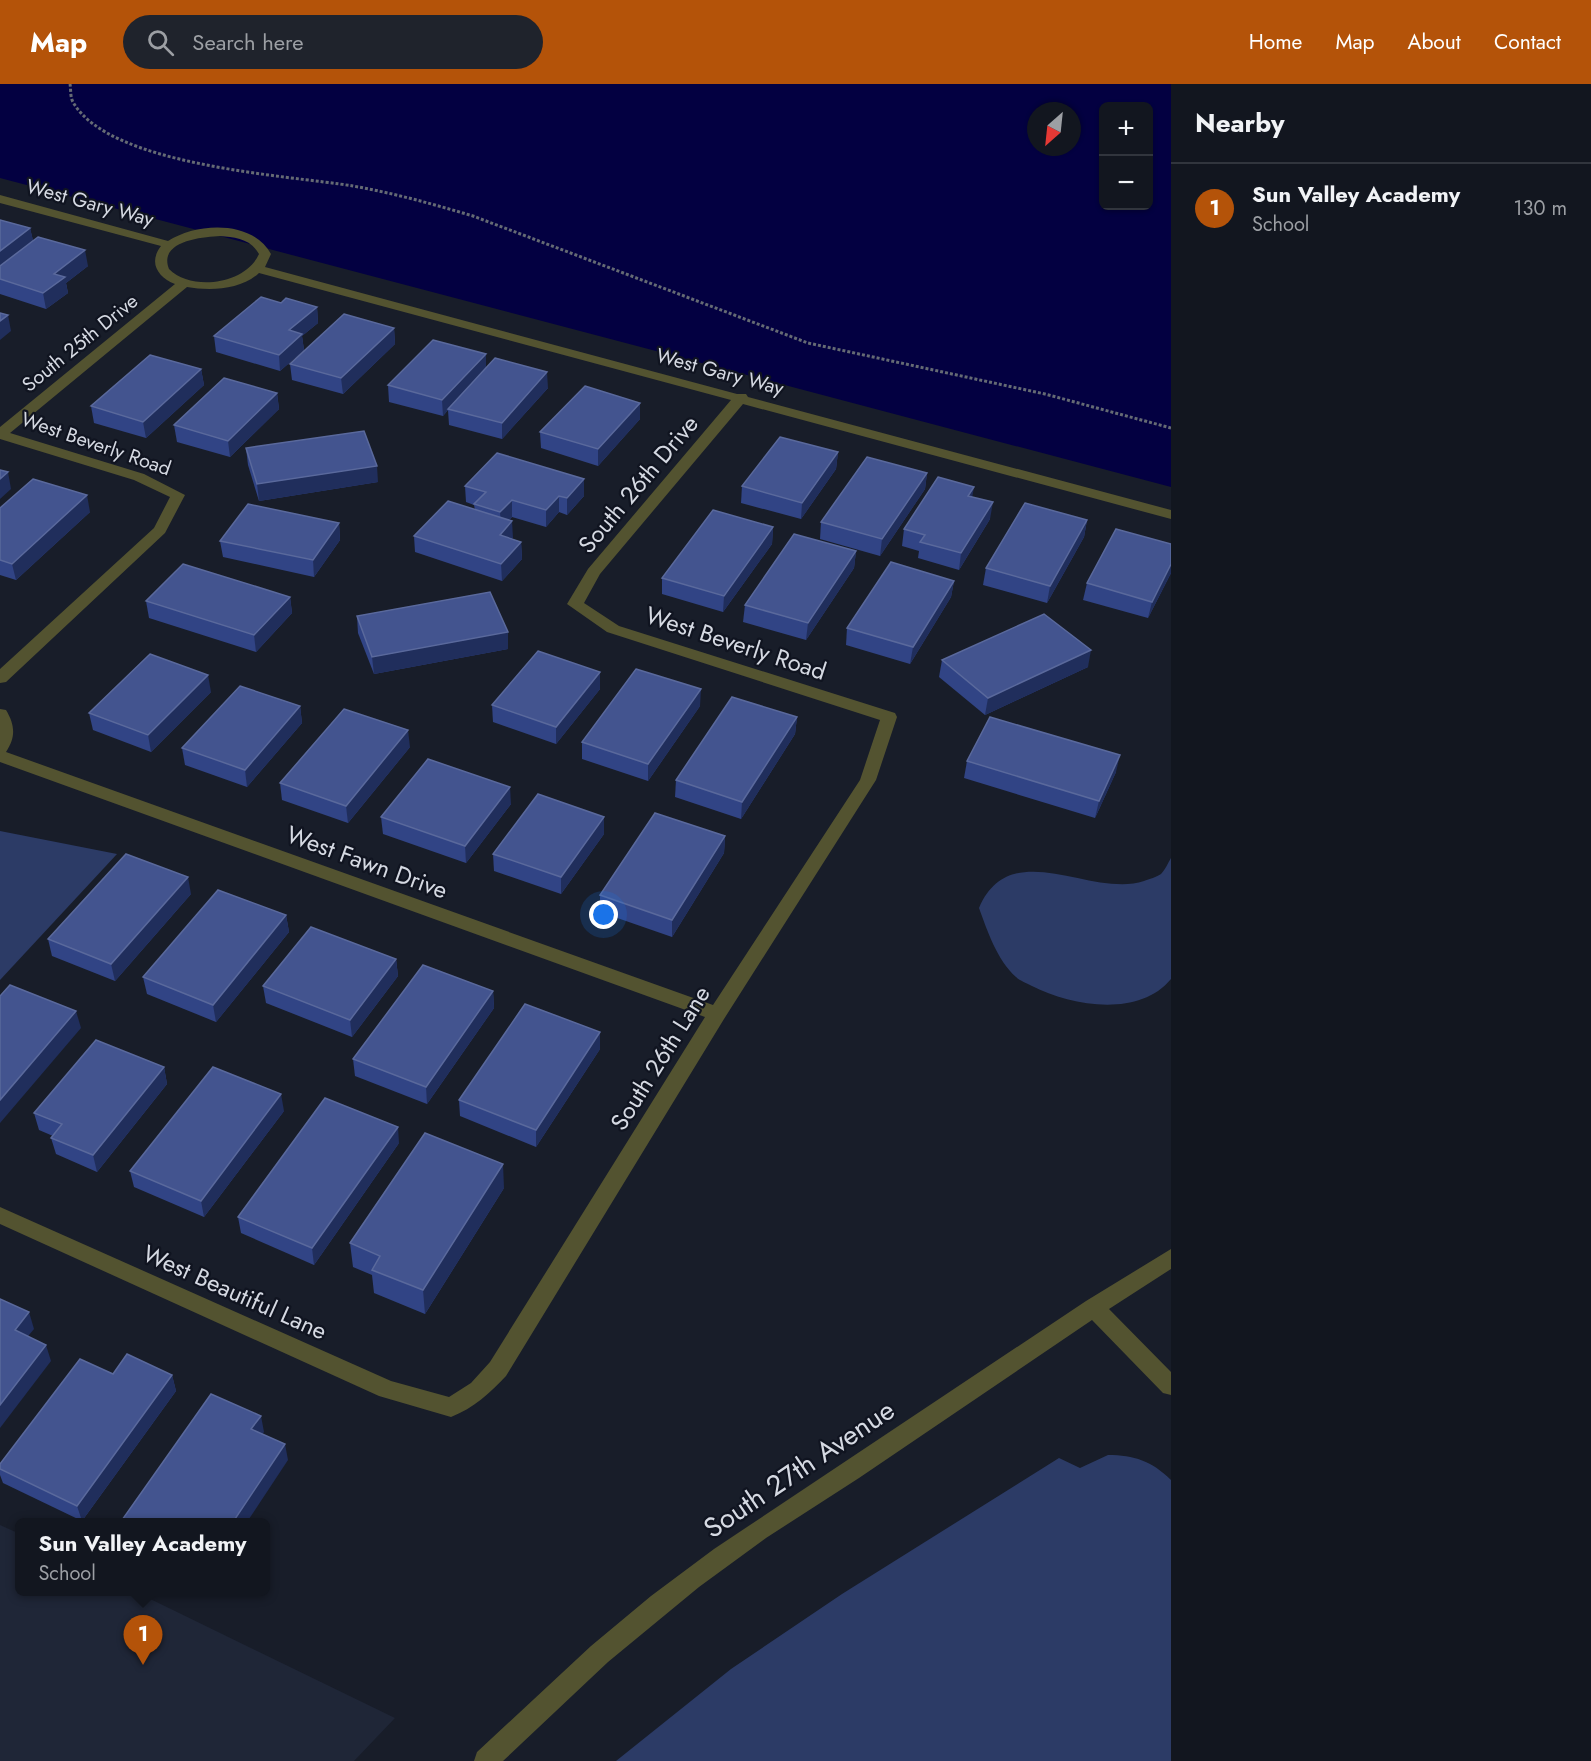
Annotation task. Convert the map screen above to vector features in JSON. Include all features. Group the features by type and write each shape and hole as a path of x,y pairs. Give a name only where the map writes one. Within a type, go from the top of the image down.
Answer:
{"street":[{"name":"West Gary Way","path":"0,199 170,245"},
{"path":"234,233 246,236 262,247 265,254 259,269 234,282 217,285 184,283 171,278 163,270 160,262 162,254 170,245 180,240 199,234 234,233"},
{"name":"West Gary Way","path":"259,269 1171,514"},
{"name":"South 25th Drive","path":"0,434 184,283"},
{"name":"South 26th Drive","path":"575,604 593,572 741,397"},
{"name":"West Beverly Road","path":"0,434 139,477 178,495 160,530 0,678"},
{"name":"West Beverly Road","path":"575,604 613,629 889,717"},
{"path":"0,714 5,722 6,733 0,749"},
{"name":"South 26th Lane","path":"451,1407 479,1390 498,1369 717,1014 868,780 889,717"},
{"name":"West Fawn Drive","path":"0,756 717,1014"},
{"name":"West Beautiful Lane","path":"0,1215 387,1389 451,1407"},
{"name":"South 27th Avenue","path":"486,1761 557,1691 722,1555 808,1500 1093,1307 1171,1258"},
{"path":"1093,1307 1171,1386"}],"path":[{"path":"70,84 73,101 92,122 117,137 176,159 235,170 351,186 430,203 473,216 808,343 1045,394 1171,428"}],"shaded area":[{"path":"0,84 1171,84 1171,487 0,178"},
{"path":"0,831 117,854 0,980"},
{"path":"1171,858 1171,979 1157,991 1123,1004 1104,1005 1066,999 1016,977 998,953 979,908 993,886 1011,875 1032,872 1123,884 1144,881 1159,875"},
{"path":"1108,1455 1142,1460 1157,1468 1171,1480 1171,1761 616,1761 731,1669 842,1594 1059,1458 1080,1468"},
{"path":"0,1525 15,1532 15,1596 144,1596 395,1718 354,1761 0,1761"}],"building":[{"path":"0,220 30,228 0,251"},
{"path":"38,237 85,250 54,274 65,277 43,293 0,279 0,266"},
{"path":"261,297 281,303 286,298 317,307 289,330 302,334 279,355 214,336"},
{"path":"0,313 8,315 0,321"},
{"path":"344,314 394,328 341,378 290,364"},
{"path":"433,340 486,354 442,400 388,385"},
{"path":"150,355 201,369 143,422 91,406"},
{"path":"495,358 547,372 502,423 448,409"},
{"path":"224,378 277,393 228,441 174,425"},
{"path":"585,386 640,403 598,449 540,432"},
{"path":"364,431 377,466 257,484 246,448"},
{"path":"780,437 838,452 802,503 742,486"},
{"path":"497,453 584,479 567,498 559,496 546,510 512,500 500,512 474,504 486,492 465,486"},
{"path":"867,457 927,473 882,539 821,522"},
{"path":"0,470 8,472 0,479"},
{"path":"938,477 974,487 968,496 993,502 961,553 920,542 925,535 904,529"},
{"path":"33,479 87,495 12,564 0,560 0,508"},
{"path":"448,501 512,521 500,535 521,542 501,564 414,536"},
{"path":"1025,503 1087,520 1050,586 986,568"},
{"path":"248,504 339,523 313,560 220,541"},
{"path":"713,510 773,527 724,596 662,578"},
{"path":"1116,529 1171,544 1171,564 1152,602 1087,583"},
{"path":"794,534 856,551 808,623 745,605"},
{"path":"891,562 954,581 913,647 847,628"},
{"path":"183,564 290,597 254,635 146,601"},
{"path":"490,592 508,632 372,657 357,616"},
{"path":"1044,614 1091,650 988,698 942,660"},
{"path":"538,651 600,672 556,727 492,705"},
{"path":"150,654 208,675 148,735 89,713"},
{"path":"636,669 701,689 648,764 582,742"},
{"path":"240,686 300,706 245,770 182,748"},
{"path":"732,697 797,717 742,802 676,780"},
{"path":"344,709 408,730 346,806 280,783"},
{"path":"990,717 1120,755 1099,801 967,761"},
{"path":"428,759 510,787 465,846 381,817"},
{"path":"538,794 604,817 561,877 493,854"},
{"path":"655,813 725,836 672,920 600,895"},
{"path":"126,854 188,877 111,964 48,939"},
{"path":"218,890 286,915 213,1005 143,977"},
{"path":"311,927 396,959 350,1020 263,986"},
{"path":"423,965 493,991 426,1087 353,1059"},
{"path":"10,985 76,1011 0,1100 0,996"},
{"path":"525,1004 600,1032 536,1130 459,1100"},
{"path":"96,1040 164,1067 93,1155 51,1138 62,1124 34,1113"},
{"path":"213,1067 281,1094 201,1201 130,1171"},
{"path":"325,1098 398,1127 312,1248 238,1217"},
{"path":"425,1133 503,1164 423,1290 372,1270 380,1256 350,1243"},
{"path":"0,1299 29,1312 15,1330 46,1345 0,1405"},
{"path":"127,1354 172,1375 77,1506 0,1469 0,1464 80,1359 113,1374"},
{"path":"211,1394 261,1416 251,1429 285,1444 236,1518 123,1518"}],"place":[{"name":"Sun Valley Academy","path":"143,1665"}]}
